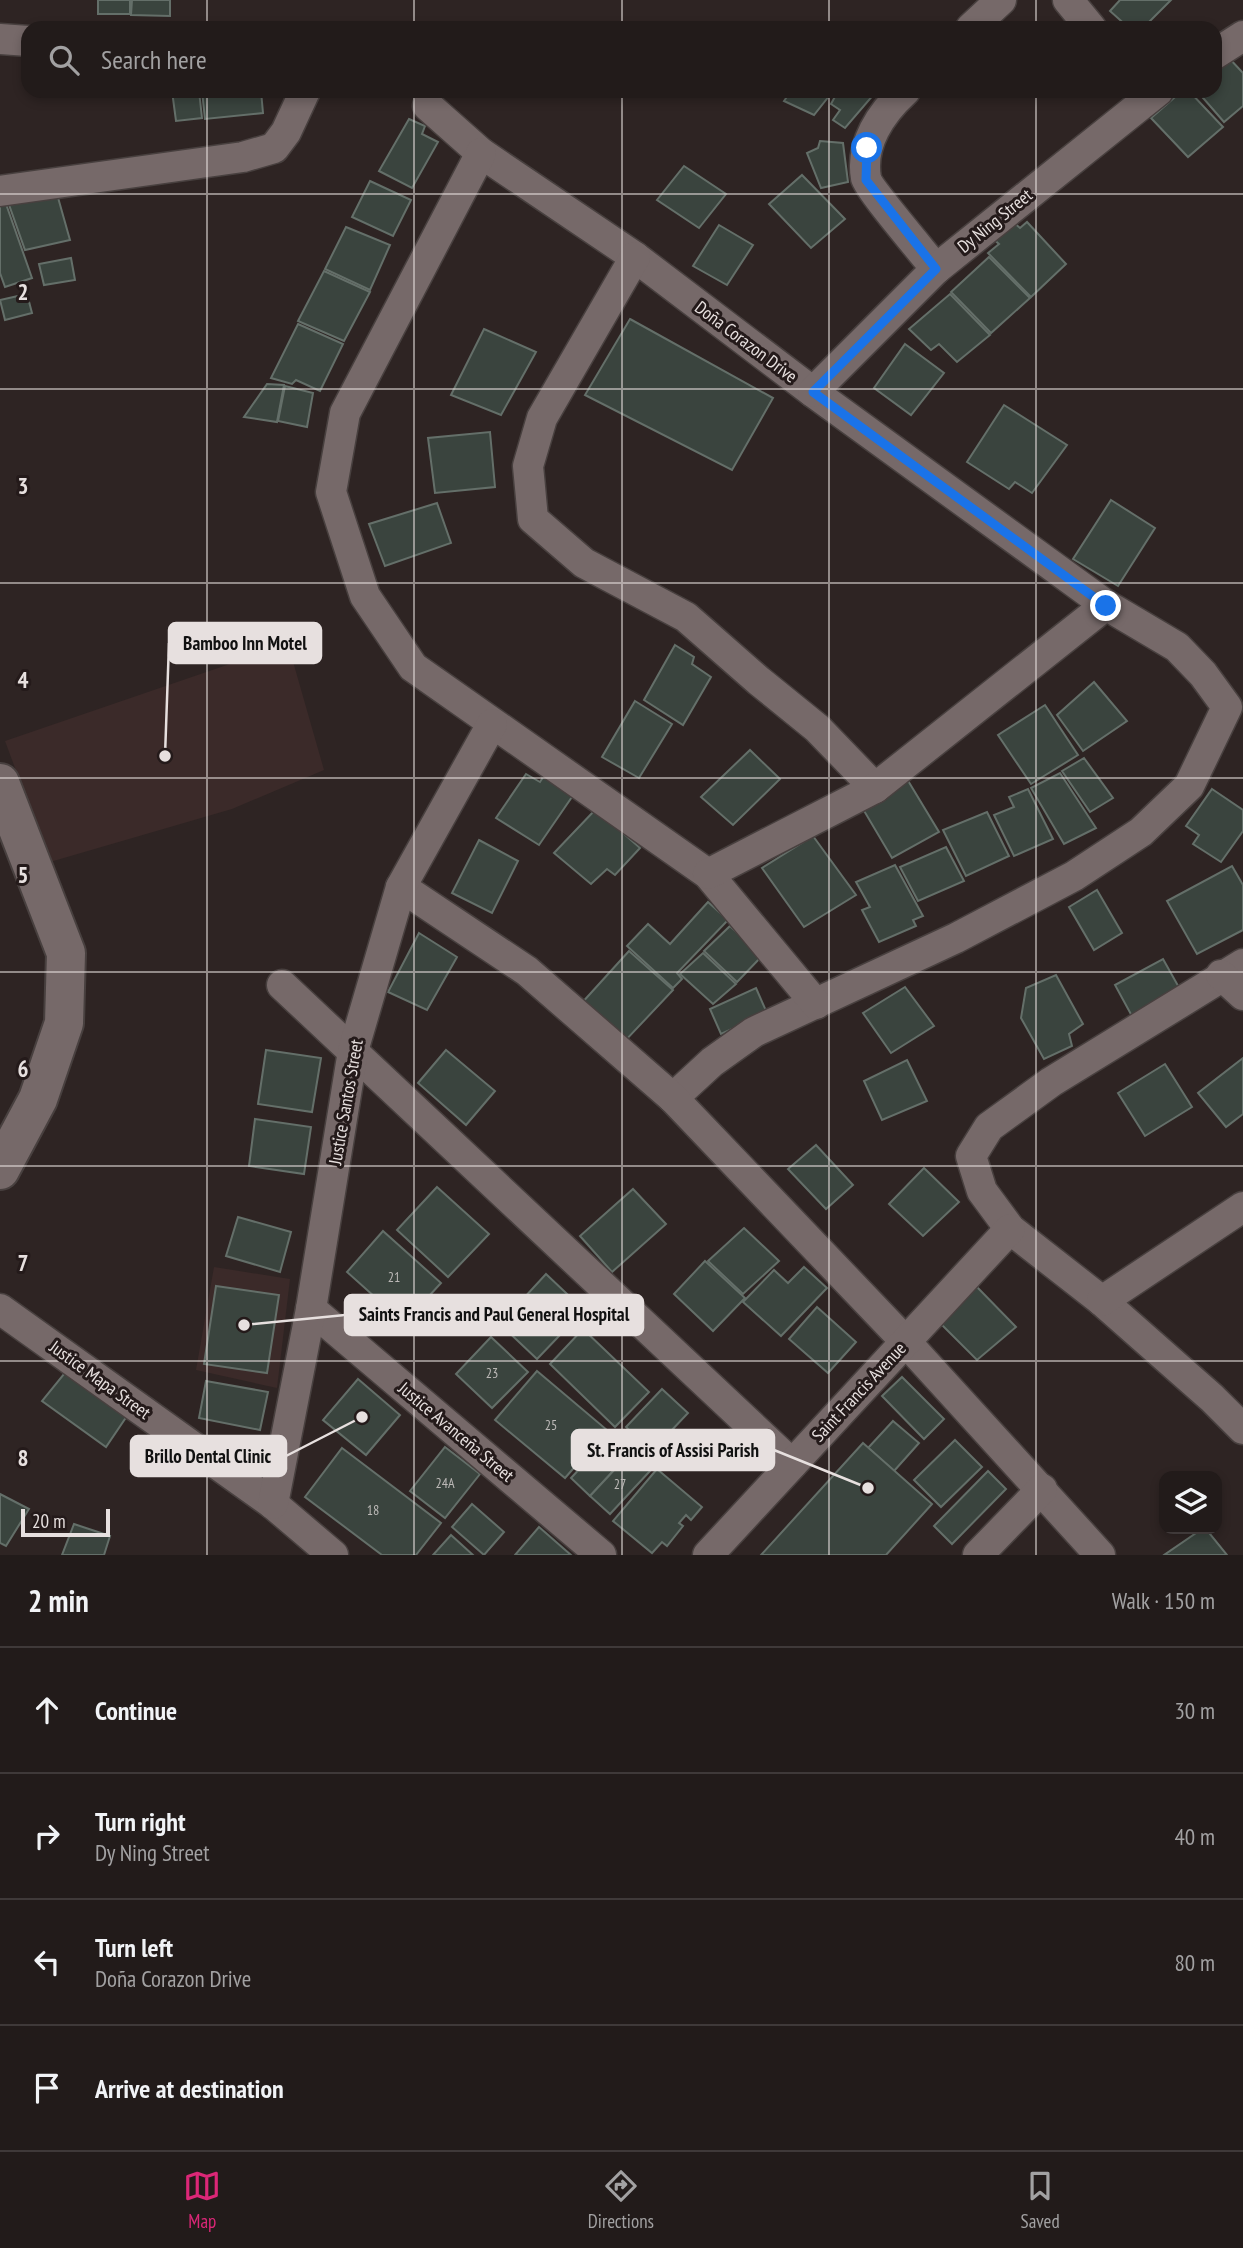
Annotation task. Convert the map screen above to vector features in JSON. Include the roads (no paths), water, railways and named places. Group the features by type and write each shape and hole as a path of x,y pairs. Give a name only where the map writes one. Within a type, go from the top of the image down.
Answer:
{"street":[{"path":"978,21 1001,0"},
{"path":"1068,0 1085,21"},
{"path":"1222,50 1243,36"},
{"path":"0,39 21,40"},
{"path":"0,191 243,157 274,148 286,132 302,98"},
{"path":"898,98 886,109 867,148 866,180 936,269"},
{"name":"Dy Ning Street","path":"813,392 936,269 1143,98"},
{"name":"Doña Corazon Drive","path":"428,106 481,153 635,257 813,392 1106,606 1177,647 1203,674 1227,707 1189,786 1141,832 1074,876 956,939 816,1004"},
{"path":"481,153 345,413 331,492 365,596 413,667 708,874 816,1004 754,1032 712,1062 673,1098"},
{"path":"635,257 542,418 528,466 533,519 584,563 686,617 817,728 876,788"},
{"path":"708,874 876,788 1106,606"},
{"name":"Justice Santos Street","path":"274,1504 311,1309 353,1051 401,887 492,724"},
{"path":"0,783 66,953 64,1023 38,1099 0,1170"},
{"path":"401,887 527,971 673,1098 906,1342 1100,1555"},
{"path":"1243,995 1232,970 1051,1082 989,1127 971,1156 982,1191 1010,1229 1102,1301 1212,1398 1243,1429"},
{"path":"282,985 792,1464"},
{"path":"1102,1301 1243,1207"},
{"name":"Saint Francis Avenue","path":"708,1555 1010,1229"},
{"name":"Justice Mapa Street","path":"0,1309 274,1504 333,1555"},
{"name":"Justice Avanceña Street","path":"311,1309 601,1555"},
{"path":"978,1555 1042,1489"}],"place":[{"name":"Bamboo Inn Motel","path":"165,756"},
{"name":"Saints Francis and Paul General Hospital","path":"244,1325"},
{"name":"Brillo Dental Clinic","path":"362,1417"},
{"name":"St. Francis of Assisi Parish","path":"868,1488"}]}
